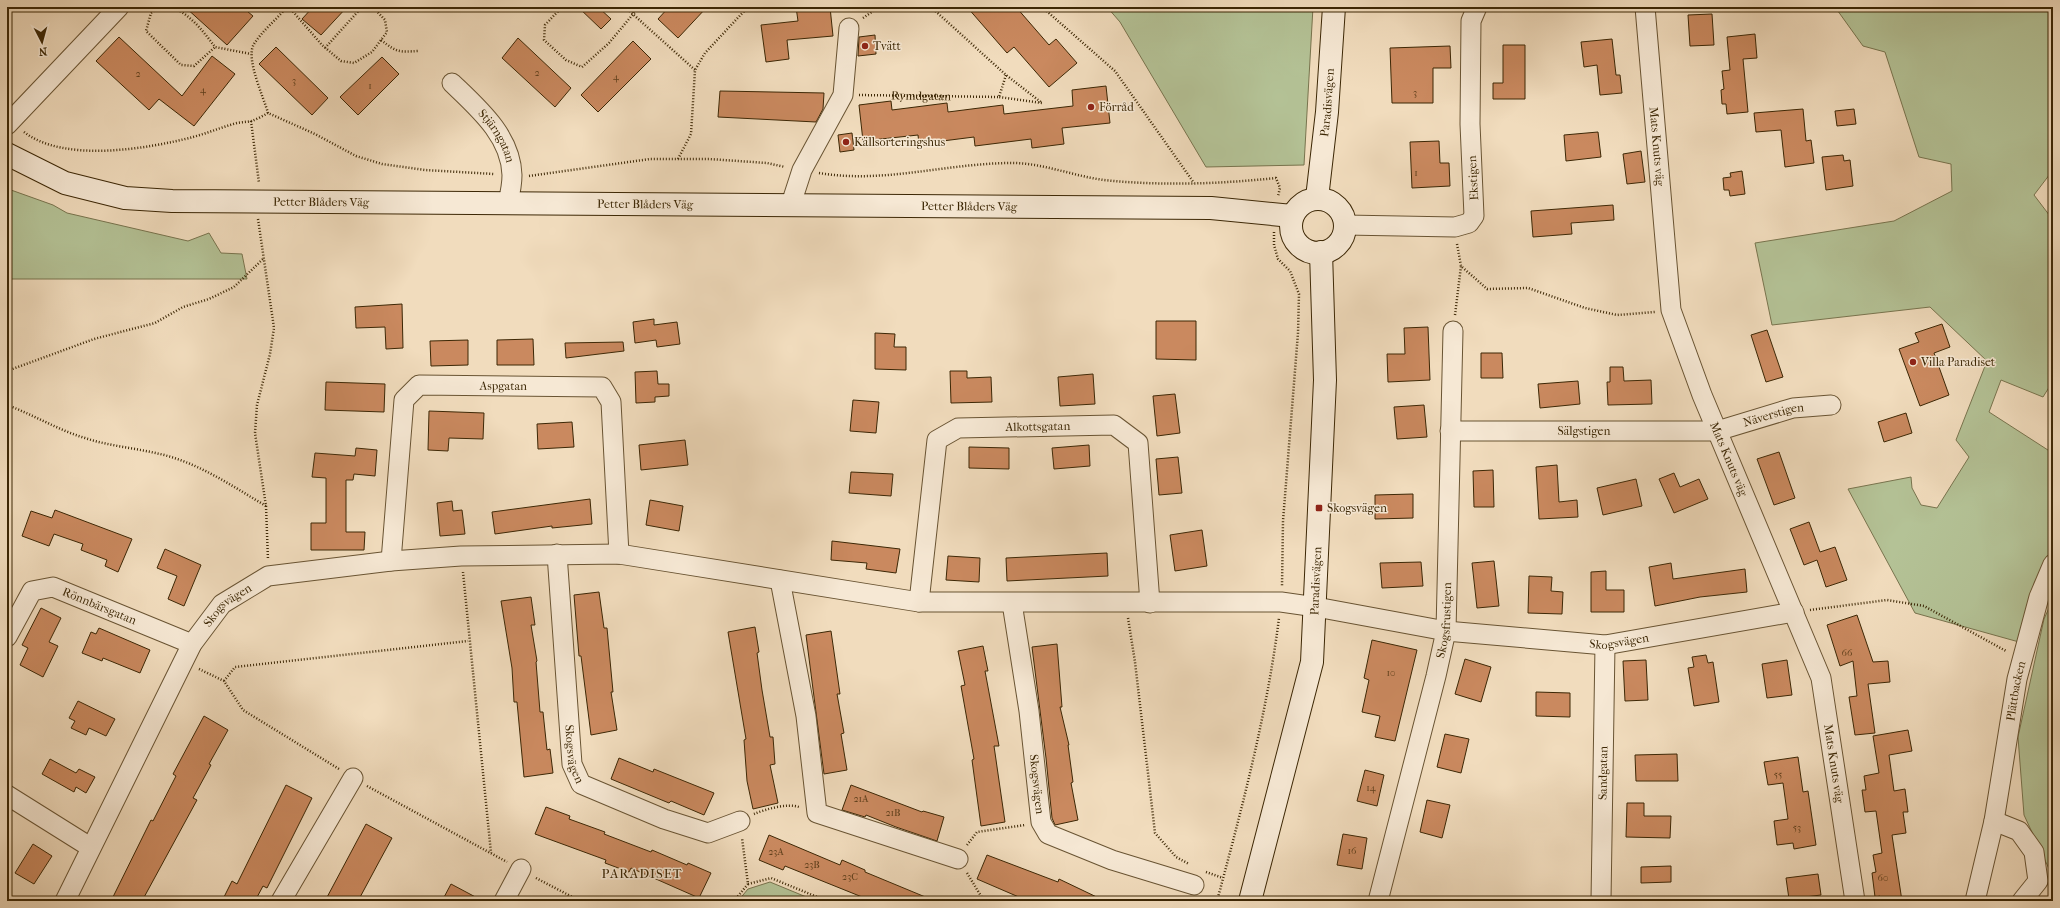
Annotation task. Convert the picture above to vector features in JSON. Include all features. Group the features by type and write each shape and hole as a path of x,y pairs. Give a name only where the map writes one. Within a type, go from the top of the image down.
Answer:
{"street":[{"path":"8,123 119,7"},
{"name":"Paradisvägen","path":"1317,198 1327,112 1334,7"},
{"name":"Ekstigen","path":"1345,225 1455,227 1469,223 1474,216 1470,124 1470,21 1477,7"},
{"name":"Mats Knuts väg","path":"1645,7 1671,310 1699,388 1822,678 1855,901"},
{"path":"791,204 802,170 843,95 849,28"},
{"name":"Stjärngatan","path":"452,83 481,111 500,136 510,159 512,175 508,202"},
{"name":"Petter Blåders Väg","path":"7,154 65,183 126,198 172,202 508,202 1211,208 1283,215"},
{"path":"1317,198 1325,200 1336,206 1343,217 1345,225 1344,233 1335,246 1321,252 1307,250 1296,242 1292,234 1290,224 1283,215 1302,203 1317,198"},
{"name":"Paradisvägen","path":"1250,901 1312,662 1316,606 1325,380 1321,252"},
{"name":"Skogsfrustigen","path":"1378,901 1436,676 1446,631 1453,331"},
{"name":"Aspgatan","path":"391,561 404,400 419,385 602,388 611,402 619,554"},
{"name":"Näverstigen","path":"1717,431 1793,408 1831,405"},
{"name":"Alkottsgatan","path":"919,602 937,440 958,428 1114,425 1138,443 1150,603"},
{"name":"Sälgstigen","path":"1450,431 1717,431"},
{"name":"Skogsvägen","path":"557,554 572,764 581,784 664,819 708,833 740,821"},
{"name":"Skogsvägen","path":"65,901 182,660 222,604 268,576 391,561 461,556 619,554 919,602 1281,602 1316,606 1446,631 1605,645 1794,612"},
{"name":"Plättbacken","path":"1975,901 1994,821 2017,679 2039,597 2053,564"},
{"path":"780,580 806,716 817,813 958,859"},
{"name":"Rönnbärsgatan","path":"7,637 32,591 53,587 192,644"},
{"name":"Skogsvägen","path":"1012,603 1029,711 1041,822 1048,834 1112,860 1197,874"},
{"name":"Sandgatan","path":"1601,901 1605,645"},
{"path":"281,901 353,778"},
{"path":"7,795 90,847"},
{"path":"1994,821 2019,831 2034,852 2038,881 2022,901"},
{"path":"504,901 521,869"}],"path":[{"path":"159,7 151,13 146,31 181,66 194,66 215,47"},
{"path":"172,7 182,11 200,27 215,47 252,54"},
{"path":"373,7 385,20 387,32 372,52 354,64 342,61 326,48 288,7 253,45 252,63 268,113 315,134 356,156 382,164 425,170 533,176 650,159 678,159 767,164 831,175 876,177 966,164 1014,162 1102,179 1137,183 1194,183 1276,178 1280,188 1283,215 1274,245 1278,259 1290,271 1299,294 1298,332 1283,522 1281,602 1273,666 1250,771 1217,901"},
{"path":"326,48 362,7"},
{"path":"562,7 545,25 544,40 566,60 582,67 609,43 634,15 639,7"},
{"path":"625,7 695,70"},
{"path":"678,159 691,134 695,70 705,53 748,7"},
{"name":"Rymdgatan","path":"843,95 999,97 1042,103 1006,74 931,7"},
{"path":"1042,7 1115,71 1194,183"},
{"path":"381,40 392,49 404,53 419,51"},
{"path":"999,97 1006,74"},
{"path":"8,123 30,136 64,148 79,151 162,144 193,137 238,122 251,121 268,113"},
{"path":"251,121 259,187 257,209 274,328 270,354 257,405 254,433 266,506 268,576"},
{"path":"1453,331 1461,266 1455,227"},
{"path":"7,371 94,339 156,323 183,307 209,299 234,286 264,258"},
{"path":"1461,266 1487,289 1528,288 1585,308 1617,315 1671,310"},
{"path":"7,405 35,416 63,431 88,439 161,454 200,467 266,506"},
{"path":"461,556 468,641 480,737 491,853"},
{"path":"1794,612 1887,600 1924,606 2022,660"},
{"path":"1125,603 1135,662 1155,833 1176,857 1197,874 1223,878"},
{"path":"224,681 235,667 468,641"},
{"path":"182,660 224,681 243,710 353,778 580,901"},
{"path":"748,884 740,821 761,811 793,805 817,813"},
{"path":"984,901 958,859 977,832 1041,822"},
{"path":"734,901 748,884 771,878 827,901"}],"green space":[{"path":"1107,7 1313,7 1304,165 1206,167 1120,22"},
{"path":"1835,7 2053,7 2053,170 2034,195 2053,220 2053,381 2043,397 2001,380 1989,412 2051,452 2053,554 2019,642 1915,613 1848,489 1911,477 1912,488 1921,505 1937,508 1969,457 1956,440 1987,361 1930,307 1772,325 1755,243 1894,221 1952,191 1951,164 1919,157 1885,52 1863,46"},
{"path":"11,190 53,205 67,213 188,241 209,233 221,253 242,254 247,279 7,279 7,193"},
{"path":"2053,599 2053,871 2050,871 2024,815 2018,737 2044,619"},
{"path":"770,882 816,901 738,901 748,889"}],"building":[{"path":"185,7 242,7 253,16 227,45"},
{"path":"313,7 347,7 321,35 302,19"},
{"path":"578,7 598,7 611,19 601,29"},
{"path":"669,7 707,7 678,38 658,19"},
{"path":"796,7 830,7 833,36 787,40 789,59 766,62 761,25 798,21"},
{"path":"967,7 1016,7 1049,45 1056,39 1077,63 1049,87 1014,47 1007,53"},
{"path":"1712,14 1714,45 1690,46 1688,15"},
{"path":"1755,34 1757,58 1743,59 1748,112 1727,114 1726,104 1722,104 1721,90 1724,89 1722,71 1730,70 1727,37"},
{"name":"Tvätt","path":"875,35 876,54 858,56 859,37"},
{"path":"119,37 182,96 212,56 235,74 194,126 159,99 149,110 96,61"},
{"path":"518,38 571,88 555,107 502,58"},
{"path":"1612,39 1616,75 1620,75 1622,93 1600,95 1597,65 1584,67 1581,42"},
{"path":"633,41 651,59 598,112 581,95"},
{"path":"1503,45 1525,45 1525,99 1493,99 1493,83 1503,83"},
{"path":"1450,46 1451,68 1433,68 1433,103 1392,103 1390,48"},
{"path":"276,47 328,98 312,115 259,64"},
{"path":"382,57 399,74 358,115 340,97"},
{"path":"1106,86 1110,123 1062,128 1064,144 1032,148 1031,139 975,146 974,137 919,144 918,135 863,141 859,105 891,101 892,110 947,103 948,112 1003,105 1004,114 1073,106 1072,90"},
{"path":"720,91 824,93 823,109 816,122 718,117"},
{"path":"1803,109 1806,141 1811,140 1814,163 1785,167 1781,130 1756,132 1754,113"},
{"path":"1854,109 1856,124 1837,126 1835,111"},
{"path":"1598,132 1601,157 1566,161 1564,135"},
{"name":"Källsorteringshus","path":"852,133 854,150 840,152 838,135"},
{"path":"1439,141 1440,163 1449,163 1450,186 1412,188 1410,142"},
{"path":"1641,151 1645,182 1627,184 1623,154"},
{"path":"1843,155 1844,161 1850,160 1853,186 1826,190 1822,157"},
{"path":"1742,171 1745,194 1730,196 1729,190 1724,190 1723,178 1731,177 1730,173"},
{"path":"1613,205 1614,220 1571,223 1572,234 1533,237 1531,211"},
{"path":"402,304 403,348 386,349 385,327 356,328 355,307"},
{"path":"654,319 654,325 677,322 680,344 657,347 656,340 635,343 633,322"},
{"path":"1156,321 1196,321 1196,360 1156,359"},
{"name":"Villa Paradiset","path":"1942,324 1950,347 1934,353 1949,395 1920,406 1899,349 1919,342 1915,333"},
{"path":"1428,327 1430,380 1388,382 1387,354 1405,354 1404,328"},
{"path":"1767,330 1783,377 1766,382 1751,335"},
{"path":"875,333 895,334 894,347 906,347 906,370 875,369"},
{"path":"533,339 534,365 497,365 497,340"},
{"path":"468,340 468,365 431,366 430,341"},
{"path":"623,342 624,351 566,358 565,343"},
{"path":"1481,353 1502,353 1503,378 1481,378"},
{"path":"1610,367 1623,367 1624,381 1651,380 1652,404 1608,405 1607,382 1610,382"},
{"path":"657,371 658,384 669,384 669,396 655,397 655,402 636,403 635,372"},
{"path":"950,371 967,371 967,378 991,377 992,402 951,403"},
{"path":"1093,374 1095,404 1060,406 1058,377"},
{"path":"1578,381 1580,404 1540,408 1538,384"},
{"path":"326,382 385,384 384,412 325,410"},
{"path":"1175,394 1180,433 1157,436 1153,396"},
{"path":"853,400 879,402 876,433 850,431"},
{"path":"1424,405 1427,437 1397,439 1394,407"},
{"path":"429,411 484,413 483,439 449,438 448,451 428,450"},
{"path":"1906,413 1912,433 1884,442 1878,422"},
{"path":"572,422 574,447 538,449 537,424"},
{"path":"685,440 688,465 641,470 639,445"},
{"path":"1089,445 1090,466 1054,469 1052,448"},
{"path":"969,447 1009,448 1009,469 969,468"},
{"path":"356,448 377,450 375,476 354,474 353,480 346,480 346,532 365,532 364,550 311,550 311,523 326,523 326,478 312,477 315,453 355,456"},
{"path":"1779,452 1795,498 1774,505 1757,459"},
{"path":"1178,457 1182,493 1159,495 1156,459"},
{"path":"1557,465 1559,502 1577,500 1578,517 1539,519 1536,467"},
{"path":"1493,470 1494,507 1474,507 1473,471"},
{"path":"851,472 893,474 891,496 849,493"},
{"path":"1674,473 1680,487 1699,479 1708,499 1674,513 1659,479"},
{"path":"1636,479 1642,506 1603,515 1597,488"},
{"path":"1413,494 1413,518 1375,519 1375,495"},
{"path":"590,499 592,524 552,528 552,526 495,534 492,512"},
{"path":"650,500 683,506 679,531 646,525"},
{"path":"452,501 453,511 462,510 465,534 440,536 437,503"},
{"path":"55,510 132,539 118,572 105,566 107,560 81,550 83,544 54,534 49,546 22,536 31,511 52,518"},
{"path":"1809,522 1820,552 1835,547 1847,580 1826,587 1817,560 1804,565 1790,529"},
{"path":"1202,530 1207,566 1175,571 1170,535"},
{"path":"832,541 900,549 896,573 866,569 867,563 831,560"},
{"path":"165,549 201,565 184,606 168,599 177,576 157,568"},
{"path":"1107,553 1108,576 1007,581 1006,558"},
{"path":"948,556 980,558 979,582 946,580"},
{"path":"1494,561 1499,606 1477,608 1472,563"},
{"path":"1421,562 1423,586 1382,588 1380,563"},
{"path":"1671,563 1673,579 1745,569 1747,592 1700,597 1655,606 1649,567"},
{"path":"1606,571 1606,590 1624,590 1624,612 1591,612 1591,572"},
{"path":"1529,576 1552,577 1551,591 1563,592 1562,614 1528,613"},
{"path":"599,592 604,628 607,628 613,692 611,692 617,730 591,735 581,656 579,656 574,595"},
{"path":"531,597 535,625 531,625 537,661 540,712 543,712 547,750 550,749 553,773 524,777 517,702 514,702 512,668 501,601"},
{"path":"41,608 61,618 49,642 58,646 43,677 20,665 28,648 22,645"},
{"path":"1857,615 1873,662 1888,661 1890,682 1868,684 1875,733 1855,735 1849,697 1857,696 1853,661 1840,666 1827,625"},
{"path":"755,627 759,652 757,653 762,690 770,737 773,737 775,764 770,765 778,803 753,809 747,781 744,740 746,739 728,632"},
{"path":"99,628 150,650 140,673 103,658 102,661 82,653 91,632 96,634"},
{"path":"831,631 840,694 837,694 844,733 841,734 847,770 824,774 806,635"},
{"path":"1372,640 1417,650 1395,741 1375,737 1380,716 1362,712 1369,680 1364,678"},
{"path":"1057,644 1062,707 1060,707 1069,745 1073,782 1071,783 1078,820 1055,825 1052,818 1032,647"},
{"path":"983,646 988,671 985,671 999,746 994,746 1005,822 981,826 972,760 974,759 961,686 965,685 958,651"},
{"path":"1706,655 1708,663 1713,662 1719,702 1694,706 1688,668 1694,667 1692,657"},
{"path":"1465,659 1491,667 1481,702 1455,694"},
{"path":"1646,660 1648,700 1625,701 1623,661"},
{"path":"1787,660 1792,695 1767,698 1762,664"},
{"path":"1536,692 1570,693 1570,717 1536,716"},
{"path":"78,701 115,719 106,736 89,728 86,735 71,728 75,721 69,718"},
{"path":"204,716 228,730 209,764 211,765 193,798 197,800 142,901 111,901 151,820 153,821 176,776 173,774"},
{"path":"1908,730 1912,751 1889,755 1894,791 1905,789 1908,812 1903,812 1906,833 1892,835 1902,901 1881,901 1880,896 1875,897 1872,873 1876,872 1873,855 1882,853 1876,811 1865,812 1862,790 1866,790 1864,776 1879,773 1873,736"},
{"path":"1445,734 1469,739 1461,773 1437,767"},
{"path":"1677,754 1678,781 1636,781 1635,755"},
{"path":"1798,757 1803,792 1808,791 1816,845 1794,849 1793,843 1777,845 1774,821 1788,819 1783,783 1768,785 1764,762"},
{"path":"619,758 653,772 654,769 714,793 704,815 671,801 669,803 611,779"},
{"path":"50,759 76,773 79,769 95,777 86,793 76,787 74,792 42,774"},
{"path":"1365,770 1384,775 1377,806 1357,801"},
{"path":"286,785 312,798 267,888 263,886 255,901 222,901 232,881 237,884"},
{"path":"851,785 922,812 944,817 937,841 866,815 865,817 842,810"},
{"path":"1427,800 1450,805 1442,838 1420,832"},
{"path":"1627,803 1644,803 1644,816 1671,816 1670,838 1626,837"},
{"path":"546,807 570,816 569,819 605,832 604,834 651,852 652,850 687,865 688,863 711,873 699,898 631,868 629,872 605,863 606,860 535,834"},
{"path":"366,824 392,838 358,901 325,901"},
{"path":"1343,834 1367,838 1362,869 1337,865"},
{"path":"769,835 840,865 842,860 865,870 865,872 935,901 872,901 785,866 783,870 759,860"},
{"path":"33,844 52,856 34,884 15,873"},
{"path":"987,855 1058,882 1059,879 1105,901 1028,901 977,879"},
{"path":"1671,866 1671,882 1641,883 1641,867"},
{"path":"1818,874 1821,895 1789,899 1786,878"},
{"path":"451,884 483,901 442,901"}],"place":[{"name":"Tvätt","path":"865,46"},
{"name":"Förråd","path":"1091,107"},
{"name":"Källsorteringshus","path":"846,142"},
{"name":"Villa Paradiset","path":"1913,362"},
{"name":"Skogsvägen","path":"1319,508"}],"district":[{"name":"PARADISET","path":"642,873"}]}
